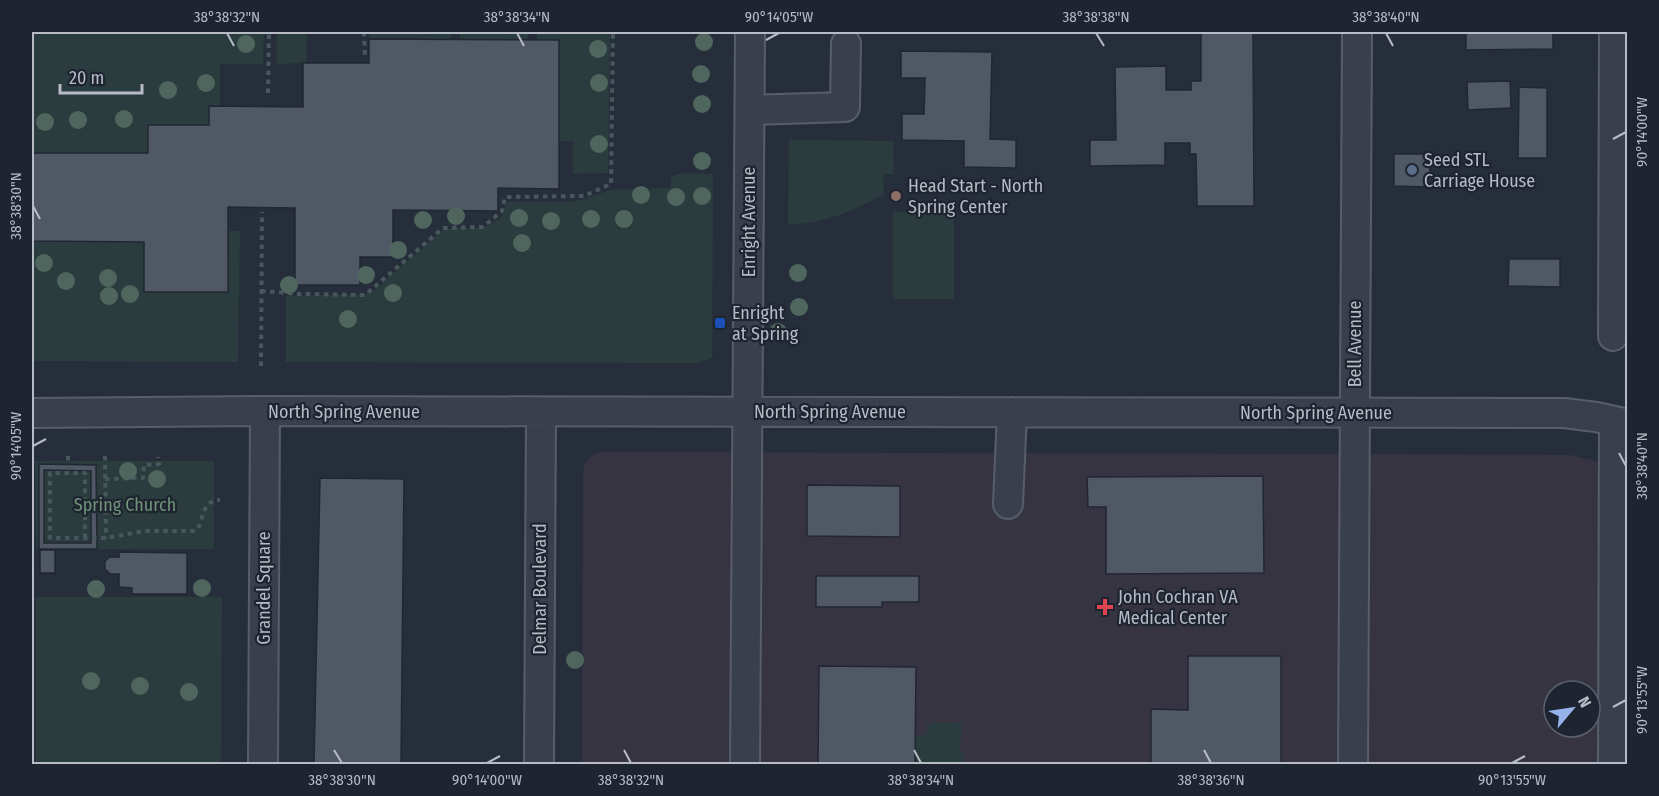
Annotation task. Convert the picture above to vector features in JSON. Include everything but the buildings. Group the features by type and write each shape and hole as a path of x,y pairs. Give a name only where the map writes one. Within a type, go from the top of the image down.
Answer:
{"street":[{"name":"Enright Avenue","path":"746,765 750,32"},
{"name":"Bell Avenue","path":"1353,765 1357,32"},
{"path":"1613,336 1614,32"},
{"path":"750,110 845,107 846,44"},
{"name":"North Spring Avenue","path":"32,413 265,411 1564,413 1621,423"},
{"name":"Grandel Square","path":"263,765 265,411"},
{"path":"1008,504 1012,412"},
{"name":"Delmar Boulevard","path":"539,765 542,413"},
{"path":"1612,765 1621,423"}],"path":[{"path":"268,93 269,32"},
{"path":"364,32 365,57"},
{"path":"261,291 365,295 442,228 483,227 502,211 505,197 584,196 611,184 613,32"},
{"path":"261,366 262,212"},
{"path":"68,456 68,473"},
{"path":"105,456 106,538"},
{"path":"105,479 142,478 144,465 159,464 158,457"},
{"path":"85,538 85,473 50,473 50,538 85,538 106,538 145,531 193,531 198,529 207,505 214,500 220,500"}],"shaded area":[{"name":"John Cochran VA Medical Center","path":"602,452 1570,455 1625,468 1627,469 1627,764 582,764 583,475 584,465 590,457"}],"green space":[{"path":"32,32 264,32 263,64 220,64 220,107 209,107 209,125 148,125 148,153 32,153"},
{"path":"277,32 307,32 306,63 277,64"},
{"path":"369,32 451,32 451,39 369,39"},
{"path":"460,32 528,32 528,40 460,39"},
{"path":"537,32 610,32 608,173 573,174 573,141 559,141 559,40 537,40"},
{"path":"789,140 893,141 894,174 883,174 884,194 861,206 838,216 788,225"},
{"path":"683,173 713,174 712,358 698,363 286,362 286,296 364,294 375,290 440,232 456,228 484,227 493,223 502,216 507,202 566,202 581,200 610,190 671,188 671,178"},
{"path":"893,212 954,212 954,299 893,299"},
{"path":"229,231 240,231 238,362 32,361 32,241 144,242 144,292 228,292"},
{"name":"Spring Church","path":"35,461 214,461 214,549 36,549"},
{"path":"36,597 222,597 221,764 36,764"},
{"path":"931,722 962,723 960,751 964,756 963,764 915,764 915,736 927,733 926,724 931,725"}],"place":[{"name":"Seed STL Carriage House","path":"1412,170"},
{"name":"Head Start - North Spring Center","path":"896,196"},
{"name":"Enright at Spring","path":"720,323"},
{"name":"John Cochran VA Medical Center","path":"1105,607"}]}
